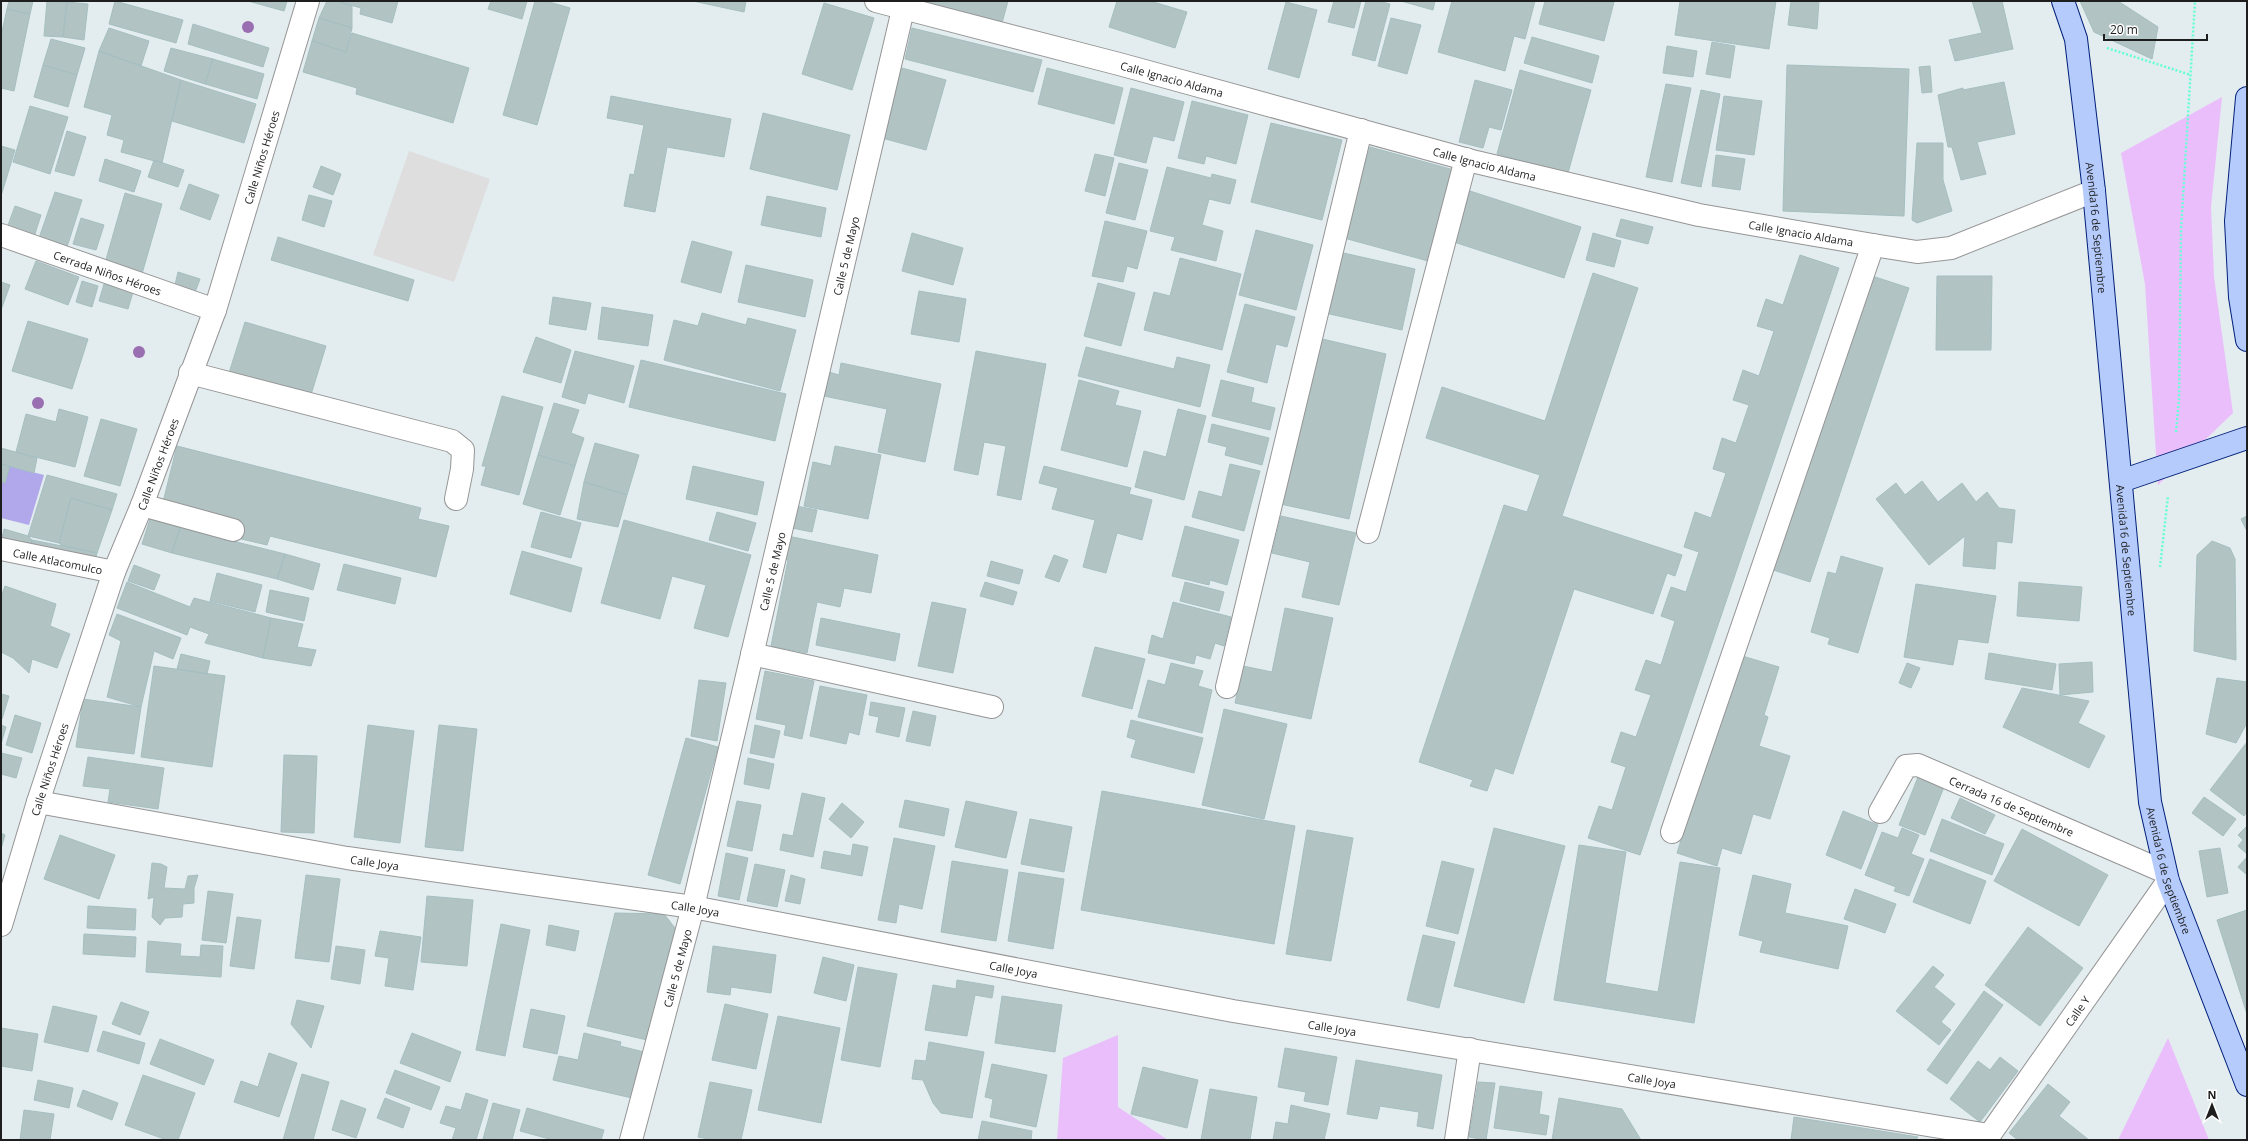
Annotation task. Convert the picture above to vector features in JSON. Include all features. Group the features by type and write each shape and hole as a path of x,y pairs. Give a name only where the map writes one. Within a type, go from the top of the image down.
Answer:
{"main road":[{"name":"Avenida16 de Septiembre","path":"2063,1 2076,39 2094,191 2150,802 2166,877 2247,1085"},
{"path":"2247,98 2236,221 2240,297 2247,340"},
{"path":"2121,480 2247,438"}],"street":[{"name":"Calle Niños Héroes","path":"1,925 38,802 114,572 142,505 215,310 308,1"},
{"name":"Calle Ignacio Aldama","path":"876,1 904,5 1466,159 1699,215 1917,252 1951,248 2094,191"},
{"name":"Calle 5 de Mayo","path":"631,1140 693,906 904,5"},
{"path":"1227,687 1361,130"},
{"path":"1368,532 1466,159"},
{"name":"Cerrada Niños Héroes","path":"1,235 215,310"},
{"path":"1672,832 1873,245"},
{"path":"190,374 452,441 463,450 462,469 456,499"},
{"path":"142,505 232,530"},
{"name":"Calle Atlacomulco","path":"1,550 114,572"},
{"path":"752,654 992,707"},
{"name":"Cerrada 16 de Septiembre","path":"1880,812 1906,766 1918,765 2166,877"},
{"name":"Calle Joya","path":"38,802 347,858 693,906 1232,1011 1988,1138"},
{"name":"Calle Y","path":"1988,1138 2166,877"},
{"path":"1456,1140 1470,1050"}],"path":[{"path":"2159,572 2180,400 2181,230 2195,1"},
{"path":"2076,39 2191,75"}],"shaded area":[{"path":"2222,97 2211,207 2214,277 2233,413 2158,485 2145,284 2121,153"},
{"path":"409,151 490,179 454,282 373,255"},
{"path":"1,464 44,475 29,525 1,518"},
{"path":"1118,1035 1118,1107 1168,1140 1057,1140 1063,1058"},
{"path":"2168,1038 2209,1140 2118,1140"}],"building":[{"path":"9,1 33,1 30,14 7,9"},
{"path":"47,1 67,2 63,37 44,36"},
{"path":"115,1 183,20 176,43 109,24"},
{"path":"248,1 287,1 284,11"},
{"path":"327,1 336,1 352,6 352,28 319,18"},
{"path":"336,1 398,1 392,23 360,14 361,8"},
{"path":"491,1 527,1 522,19 488,9"},
{"path":"535,1 546,1 570,8 537,125 503,115"},
{"path":"693,1 746,1 744,12"},
{"path":"916,1 1008,1 1002,23"},
{"path":"1117,1 1150,1 1187,12 1175,48 1109,27"},
{"path":"1334,1 1361,1 1354,28 1328,22"},
{"path":"1366,1 1378,1 1390,4 1375,61 1352,55"},
{"path":"1401,1 1435,1 1433,10"},
{"path":"1452,1 1535,1 1525,39 1514,36 1505,71 1438,52"},
{"path":"1545,1 1614,2 1604,41 1539,24"},
{"path":"1680,1 1776,1 1769,49 1675,35"},
{"path":"1791,1 1819,1 1817,29 1788,25"},
{"path":"1972,1 2002,1 2013,49 1955,61 1949,40 1982,33"},
{"path":"2080,1 2118,1 2158,27 2152,59 2094,32"},
{"path":"67,2 88,4 84,40 63,37"},
{"path":"1286,2 1317,10 1299,78 1268,69"},
{"path":"824,3 874,18 852,90 802,74"},
{"path":"7,9 30,14 14,91 1,88 1,36"},
{"path":"319,18 352,28 346,52 312,41"},
{"path":"1391,18 1421,25 1407,74 1378,66"},
{"path":"193,24 269,48 263,67 188,44"},
{"path":"109,28 149,41 141,66 99,51"},
{"path":"912,28 1042,60 1033,92 905,59"},
{"path":"352,33 469,68 453,123 356,94 357,88 303,72 312,41 346,52"},
{"path":"1532,37 1599,56 1592,83 1524,63"},
{"path":"51,39 85,48 77,75 43,65"},
{"path":"1712,42 1735,46 1730,78 1706,74"},
{"path":"1667,46 1697,51 1693,77 1663,73"},
{"path":"171,48 213,59 205,84 164,71"},
{"path":"99,51 181,80 162,163 121,152 124,140 107,135 112,115 84,107"},
{"path":"213,59 264,74 257,99 205,84"},
{"path":"43,65 77,75 68,107 34,97"},
{"path":"1787,65 1909,69 1904,216 1783,211"},
{"path":"1930,66 1932,92 1922,93 1919,67"},
{"path":"902,68 946,80 926,150 882,138"},
{"path":"1047,68 1123,88 1114,124 1038,104"},
{"path":"1520,70 1591,90 1568,173 1497,154"},
{"path":"181,80 256,104 244,143 172,121"},
{"path":"1475,80 1512,90 1501,130 1489,127 1483,148 1459,142"},
{"path":"2004,82 2015,134 1977,142 1986,174 1961,180 1952,147 1948,147 1938,95 1963,88 1963,90"},
{"path":"1666,84 1691,88 1672,182 1646,177"},
{"path":"1131,88 1184,102 1174,141 1153,136 1146,163 1114,155"},
{"path":"1701,90 1720,94 1701,187 1681,183"},
{"path":"611,96 731,119 724,157 667,147 655,212 624,206 630,174 634,175 644,125 607,118"},
{"path":"1724,96 1762,101 1754,155 1716,150"},
{"path":"1192,101 1248,115 1236,164 1206,156 1204,164 1178,158"},
{"path":"30,106 68,117 50,174 13,162"},
{"path":"763,113 850,135 837,190 750,169"},
{"path":"1271,123 1342,140 1322,220 1251,202"},
{"path":"67,131 86,137 74,176 55,171"},
{"path":"1917,143 1943,143 1943,180 1952,211 1917,223 1912,220"},
{"path":"1,146 15,150 1,196"},
{"path":"1370,147 1454,170 1428,261 1344,238"},
{"path":"1095,154 1114,158 1105,196 1085,191"},
{"path":"1716,155 1745,159 1740,190 1712,186"},
{"path":"105,159 141,171 134,192 99,181"},
{"path":"154,160 184,170 178,187 148,177"},
{"path":"1119,163 1148,170 1135,220 1106,213"},
{"path":"321,166 341,174 333,195 313,187"},
{"path":"1167,167 1211,178 1212,174 1236,180 1230,204 1209,199 1202,225 1223,231 1216,261 1171,250 1175,237 1150,231"},
{"path":"189,184 219,195 210,220 180,209"},
{"path":"1470,191 1581,227 1564,278 1454,242"},
{"path":"55,192 82,200 67,247 39,238"},
{"path":"125,193 162,204 142,274 105,263"},
{"path":"309,195 332,201 324,227 302,220"},
{"path":"767,196 826,208 821,237 761,225"},
{"path":"15,206 41,215 34,237 7,228"},
{"path":"81,218 104,225 96,250 73,244"},
{"path":"1621,219 1653,227 1648,244 1616,236"},
{"path":"1105,221 1147,231 1137,269 1127,266 1123,282 1092,276"},
{"path":"1256,230 1313,245 1296,310 1239,295"},
{"path":"912,233 963,248 953,285 902,271"},
{"path":"1593,233 1621,241 1614,267 1586,260"},
{"path":"278,237 414,280 408,301 271,260"},
{"path":"692,241 732,252 721,293 681,282"},
{"path":"1339,252 1415,269 1402,330 1325,313"},
{"path":"1800,255 1839,268 1640,855 1588,838 1599,806 1612,810 1626,767 1611,762 1621,732 1636,737 1651,695 1635,690 1646,660 1661,665 1675,621 1661,616 1671,587 1686,592 1699,552 1684,547 1695,512 1711,518 1726,473 1713,469 1722,438 1736,443 1749,405 1733,400 1743,370 1759,376 1774,331 1757,326 1766,299 1783,305"},
{"path":"1180,258 1241,274 1222,350 1144,330 1154,292 1170,296"},
{"path":"36,261 79,277 68,305 25,289"},
{"path":"746,265 813,280 805,317 738,302"},
{"path":"178,272 200,279 194,295 174,289"},
{"path":"1593,273 1638,288 1562,516 1682,555 1675,576 1667,573 1653,614 1574,589 1513,774 1495,768 1487,791 1470,786 1473,780 1419,762 1504,505 1527,512 1540,475 1426,438 1442,387 1545,421"},
{"path":"1866,274 1909,288 1810,582 1767,568"},
{"path":"1937,276 1992,276 1991,350 1936,350"},
{"path":"82,281 98,286 92,307 76,302"},
{"path":"1,282 10,285 1,310"},
{"path":"1098,283 1135,293 1121,346 1084,336"},
{"path":"104,284 133,292 128,309 99,301"},
{"path":"919,291 966,299 959,342 911,334"},
{"path":"553,297 591,303 586,330 549,324"},
{"path":"1245,304 1295,317 1287,347 1276,344 1267,383 1227,372"},
{"path":"602,307 653,315 648,346 598,339"},
{"path":"702,313 746,325 748,318 796,330 780,391 664,360 674,320 698,326"},
{"path":"28,321 88,339 72,389 12,371"},
{"path":"245,322 326,346 310,398 229,373"},
{"path":"536,337 571,350 561,383 523,372"},
{"path":"1314,337 1386,354 1349,519 1276,503"},
{"path":"1086,347 1174,369 1177,357 1210,365 1200,407 1078,376"},
{"path":"575,351 634,366 624,403 588,393 585,404 562,397"},
{"path":"976,351 1046,364 1021,500 997,495 1006,446 984,442 978,475 954,470"},
{"path":"641,360 786,394 775,441 629,407"},
{"path":"841,363 941,384 925,462 878,452 887,409 824,396 829,372 839,375"},
{"path":"1079,380 1119,391 1115,405 1141,411 1127,467 1061,450"},
{"path":"1221,380 1254,388 1251,402 1275,408 1270,430 1212,416"},
{"path":"502,396 543,407 519,495 481,485 486,466 482,466"},
{"path":"554,403 579,410 571,433 584,438 575,466 538,455"},
{"path":"59,409 88,417 75,467 16,452 26,414 56,422"},
{"path":"1178,409 1206,416 1184,500 1135,487 1144,451 1166,457"},
{"path":"101,419 137,429 120,486 84,476"},
{"path":"1212,424 1269,438 1262,465 1225,455 1227,447 1208,442"},
{"path":"595,443 639,455 627,495 584,482"},
{"path":"177,446 421,508 418,519 449,526 436,577 270,536 267,545 237,538 162,506"},
{"path":"835,446 881,455 868,519 804,506 813,462 831,466"},
{"path":"1,448 37,458 34,473 1,464"},
{"path":"538,455 575,466 560,515 523,504"},
{"path":"1,464 10,466 5,483 1,482"},
{"path":"1230,464 1260,471 1244,531 1192,517 1199,491 1222,497"},
{"path":"693,466 764,482 757,515 686,499"},
{"path":"1044,466 1131,488 1129,494 1152,500 1142,540 1117,533 1106,573 1083,567 1095,520 1052,509 1058,488 1039,483"},
{"path":"47,475 117,494 112,510 71,498 59,543 28,536"},
{"path":"1922,481 1938,502 1962,483 1976,502 1987,492 1999,508 2015,510 2012,543 1997,541 1995,569 1963,566 1965,536 1929,565 1876,499 1896,483 1905,495"},
{"path":"584,482 627,495 618,527 577,519"},
{"path":"71,498 112,510 97,553 61,545 59,543"},
{"path":"791,505 817,510 812,532 787,527"},
{"path":"541,512 581,523 571,558 531,547"},
{"path":"717,512 756,523 748,551 709,540"},
{"path":"1281,516 1356,533 1339,605 1302,597 1310,562 1272,553"},
{"path":"2247,516 2247,531 2241,519"},
{"path":"150,519 180,528 172,553 142,544"},
{"path":"624,520 751,555 728,637 694,628 706,585 672,576 660,619 601,603"},
{"path":"1185,526 1239,540 1227,585 1210,580 1209,585 1172,576"},
{"path":"180,528 285,554 277,579 172,553"},
{"path":"4,529 28,536 32,540 30,550 1,542"},
{"path":"788,536 878,555 871,593 844,588 840,607 817,602 807,653 771,646 788,560 784,559"},
{"path":"32,540 97,553 94,564 30,550"},
{"path":"2212,541 2230,548 2235,559 2236,660 2194,651 2197,555"},
{"path":"522,551 582,568 571,612 510,594"},
{"path":"285,554 320,564 313,590 277,579"},
{"path":"1054,555 1068,560 1059,582 1045,577"},
{"path":"1841,556 1883,568 1858,653 1828,644 1830,638 1811,632 1828,572 1836,574"},
{"path":"991,561 1023,570 1019,584 987,576"},
{"path":"344,564 401,578 395,604 337,590"},
{"path":"134,565 160,575 154,590 128,581"},
{"path":"217,573 262,585 255,612 210,601"},
{"path":"127,582 190,607 194,598 271,618 263,658 205,643 209,634 190,627 187,635 117,608"},
{"path":"985,582 1017,592 1013,605 980,596"},
{"path":"1185,582 1224,592 1219,611 1180,601"},
{"path":"2019,582 2082,587 2079,621 2017,616"},
{"path":"1916,584 1996,596 1988,643 1958,639 1953,665 1904,657"},
{"path":"5,586 56,604 50,626 70,634 57,668 32,659 29,673 13,658 1,652 1,597"},
{"path":"270,590 309,598 304,621 266,612"},
{"path":"932,602 966,609 953,673 918,666"},
{"path":"1173,602 1231,617 1224,646 1215,643 1210,659 1196,655 1194,664 1148,653 1152,635 1163,639"},
{"path":"1285,608 1333,618 1311,719 1235,703 1243,666 1272,672"},
{"path":"117,614 181,638 173,659 154,651 141,707 107,697 121,641 109,635"},
{"path":"271,618 303,624 297,647 316,650 311,666 263,658"},
{"path":"821,618 900,634 895,661 816,645"},
{"path":"1095,647 1145,659 1132,709 1082,696"},
{"path":"1989,653 2056,664 2052,690 1985,679"},
{"path":"181,654 210,661 207,674 177,669"},
{"path":"1739,655 1779,667 1764,715 1768,717 1759,746 1790,756 1770,819 1753,814 1741,854 1722,848 1717,866 1677,853"},
{"path":"2092,662 2093,692 2060,695 2059,664"},
{"path":"1171,663 1203,671 1198,686 1212,690 1202,733 1138,717 1148,680 1165,685"},
{"path":"1907,663 1920,668 1911,688 1899,683"},
{"path":"154,666 225,676 212,767 141,757"},
{"path":"765,671 814,681 802,739 784,735 786,725 756,719"},
{"path":"2217,678 2247,682 2247,723 2236,743 2206,734"},
{"path":"699,680 726,683 717,741 691,736"},
{"path":"820,686 867,695 859,735 849,732 846,744 810,736"},
{"path":"2022,688 2089,701 2078,723 2105,736 2089,768 2003,727"},
{"path":"1,694 9,696 2,719 1,719"},
{"path":"83,699 141,707 134,754 76,747"},
{"path":"871,702 905,708 899,737 876,732 879,717 869,715"},
{"path":"1224,709 1287,724 1264,819 1202,805"},
{"path":"913,711 936,716 930,746 906,741"},
{"path":"15,715 41,723 32,753 6,745"},
{"path":"1131,720 1203,738 1194,773 1131,757 1136,740 1127,737"},
{"path":"1,725 6,727 1,744"},
{"path":"368,725 414,731 400,843 354,837"},
{"path":"439,725 477,729 463,851 425,847"},
{"path":"755,725 780,731 774,758 750,753"},
{"path":"686,738 718,747 680,884 648,875"},
{"path":"2247,742 2247,812 2244,816 2210,790"},
{"path":"1,753 22,758 16,778 1,774"},
{"path":"284,755 317,756 314,833 281,832"},
{"path":"88,757 164,768 158,809 108,802 110,789 83,786"},
{"path":"748,758 774,764 769,789 744,784"},
{"path":"1918,777 1944,787 1925,835 1899,825"},
{"path":"1102,791 1295,826 1274,944 1081,910"},
{"path":"802,793 825,798 813,857 780,850 783,834 793,836"},
{"path":"2204,797 2236,819 2223,836 2192,813"},
{"path":"1960,798 1995,815 1985,834 1951,818"},
{"path":"905,800 949,809 944,836 899,827"},
{"path":"737,801 761,805 752,851 727,846"},
{"path":"966,801 1017,812 1006,858 955,847"},
{"path":"842,803 864,822 851,838 829,819"},
{"path":"1843,811 1878,825 1861,869 1826,855"},
{"path":"1030,819 1072,827 1064,872 1021,864"},
{"path":"1942,819 2004,844 1992,875 1930,851"},
{"path":"2246,827 2247,854 2238,846 2243,840 2238,835"},
{"path":"1494,828 1565,846 1524,1003 1454,986"},
{"path":"1902,828 1919,835 1911,854 1924,859 1909,896 1894,891 1896,887 1865,875 1882,832 1898,838"},
{"path":"2022,829 2108,875 2079,926 1994,881"},
{"path":"1307,830 1353,838 1331,961 1286,954"},
{"path":"1,833 5,835 1,849"},
{"path":"60,835 115,855 99,899 44,879"},
{"path":"894,838 935,846 922,909 899,904 896,923 878,920"},
{"path":"853,844 868,847 862,876 821,868 824,851 851,856"},
{"path":"1579,845 1626,852 1605,983 1658,992 1680,862 1720,868 1694,1023 1554,1000"},
{"path":"2220,848 2228,893 2207,897 2199,851"},
{"path":"726,853 748,858 739,900 718,896"},
{"path":"2247,857 2247,875 2238,867"},
{"path":"1930,859 1986,881 1970,924 1913,902"},
{"path":"952,861 1008,870 996,941 941,932"},
{"path":"1442,861 1474,869 1458,934 1426,926"},
{"path":"152,863 161,864 167,867 164,888 185,889 188,876 198,875 194,888 194,903 183,904 182,917 165,918 160,925 152,917 154,897 148,899"},
{"path":"755,864 785,870 777,907 747,901"},
{"path":"1019,872 1064,879 1053,949 1008,941"},
{"path":"306,875 340,879 329,962 295,958"},
{"path":"791,875 805,879 800,904 785,901"},
{"path":"1753,875 1791,884 1785,913 1848,926 1838,969 1760,952 1763,941 1739,935"},
{"path":"1855,889 1896,904 1885,933 1844,919"},
{"path":"208,891 233,894 226,943 202,940"},
{"path":"427,896 473,900 467,966 421,962"},
{"path":"88,906 136,909 135,930 87,928"},
{"path":"2247,910 2247,1014 2217,920"},
{"path":"615,913 664,914 675,928 647,1040 587,1026"},
{"path":"237,917 261,920 254,969 230,966"},
{"path":"501,924 530,930 505,1056 476,1050"},
{"path":"549,925 579,931 575,951 546,945"},
{"path":"2028,927 2083,968 2040,1026 1985,985"},
{"path":"380,931 421,937 413,990 385,986 389,958 375,956"},
{"path":"84,934 136,937 135,957 83,954"},
{"path":"1423,935 1455,942 1439,1008 1407,1000"},
{"path":"148,941 181,944 180,956 200,957 201,945 223,946 221,977 146,972"},
{"path":"336,946 365,950 360,984 331,979"},
{"path":"713,946 776,955 771,993 731,987 730,995 707,992"},
{"path":"823,957 854,965 846,1001 814,993"},
{"path":"1933,966 1944,975 1934,987 1955,1004 1941,1022 1951,1030 1939,1045 1896,1011"},
{"path":"858,967 897,974 880,1067 841,1060"},
{"path":"957,980 994,986 992,998 975,995 967,1036 925,1030 933,985 956,989"},
{"path":"1984,991 2003,1005 1947,1084 1927,1070"},
{"path":"1002,996 1062,1005 1055,1052 995,1043"},
{"path":"297,1000 324,1006 311,1048 291,1024"},
{"path":"121,1002 149,1012 140,1035 112,1024"},
{"path":"725,1004 768,1014 756,1069 712,1060"},
{"path":"53,1006 97,1016 88,1052 44,1042"},
{"path":"531,1009 565,1016 557,1054 523,1047"},
{"path":"778,1016 840,1028 821,1123 758,1110"},
{"path":"1,1028 38,1034 32,1071 1,1066"},
{"path":"103,1031 145,1043 139,1064 97,1051"},
{"path":"412,1033 461,1052 450,1082 400,1063"},
{"path":"584,1033 621,1042 620,1046 644,1052 632,1098 553,1080 559,1056 578,1060"},
{"path":"160,1039 214,1060 204,1085 150,1064"},
{"path":"929,1042 984,1052 972,1118 941,1113 933,1103 923,1080 912,1079 915,1060 926,1061"},
{"path":"1285,1048 1337,1057 1328,1105 1304,1101 1306,1092 1278,1087"},
{"path":"269,1053 297,1063 279,1117 234,1102 241,1081 258,1087"},
{"path":"2000,1057 2018,1071 1980,1122 1950,1099 1978,1061 1990,1070"},
{"path":"1356,1060 1442,1075 1433,1129 1417,1126 1419,1112 1380,1106 1377,1119 1347,1114"},
{"path":"992,1064 1047,1075 1036,1127 990,1117 993,1099 985,1097"},
{"path":"1143,1067 1198,1080 1187,1128 1131,1114"},
{"path":"395,1070 440,1087 431,1110 386,1093"},
{"path":"302,1074 329,1082 313,1140 283,1140"},
{"path":"143,1075 195,1093 178,1140 167,1140 125,1125"},
{"path":"38,1080 73,1088 69,1108 34,1100"},
{"path":"710,1082 752,1090 741,1140 714,1140 698,1137"},
{"path":"1478,1082 1495,1083 1486,1140 1469,1137"},
{"path":"2048,1084 2070,1102 2059,1116 2089,1140 2018,1140 2009,1133"},
{"path":"1500,1086 1542,1092 1539,1114 1549,1116 1546,1135 1494,1128"},
{"path":"1210,1089 1257,1097 1250,1140 1201,1140"},
{"path":"83,1090 118,1103 112,1120 77,1106"},
{"path":"466,1093 488,1100 476,1140 452,1140 456,1128 440,1123 446,1106 461,1110"},
{"path":"385,1098 410,1108 403,1128 377,1118"},
{"path":"1559,1098 1622,1109 1641,1140 1552,1140"},
{"path":"341,1100 366,1109 356,1138 332,1130"},
{"path":"493,1103 520,1110 512,1140 483,1139"},
{"path":"1291,1105 1330,1114 1324,1140 1273,1140 1276,1122 1288,1124"},
{"path":"527,1108 604,1130 601,1140 553,1140 520,1131"},
{"path":"24,1110 54,1114 50,1140 20,1140"},
{"path":"1794,1117 1918,1137 1916,1140 1791,1140"},
{"path":"982,1121 1032,1131 1031,1140 978,1140"}]}
